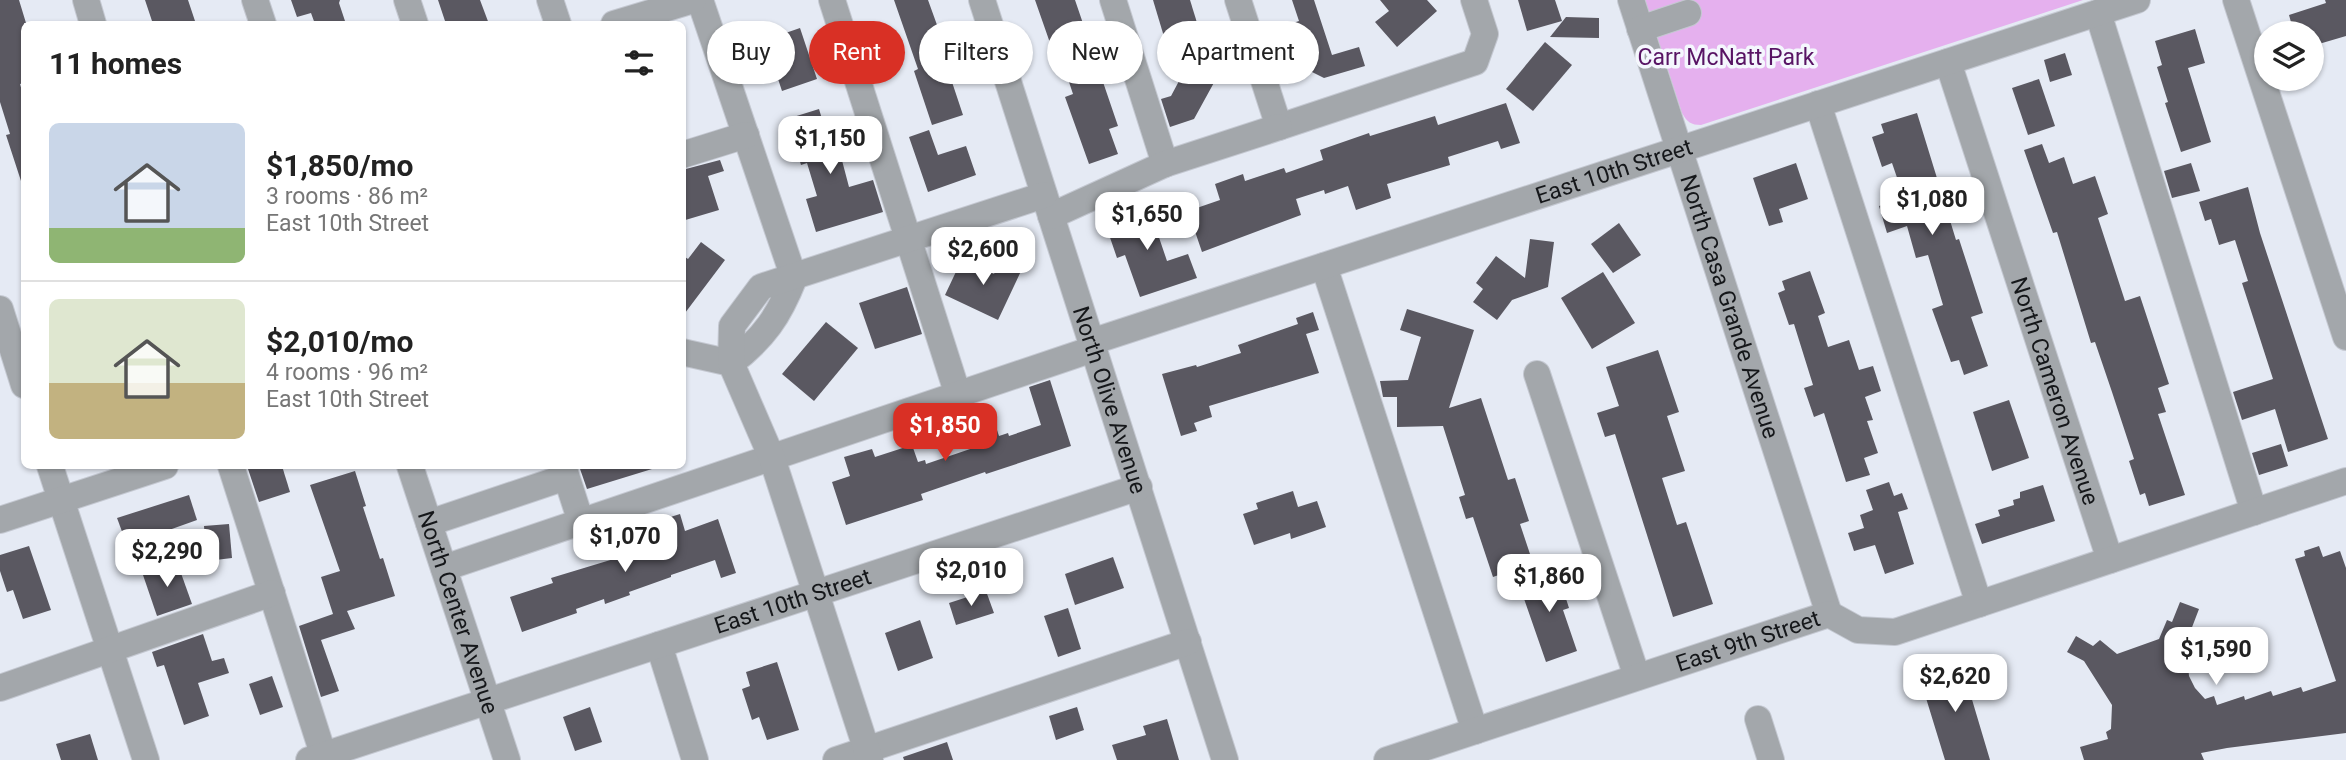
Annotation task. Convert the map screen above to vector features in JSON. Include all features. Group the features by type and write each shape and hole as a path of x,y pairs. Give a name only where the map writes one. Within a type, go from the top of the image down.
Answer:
{"street":[{"path":"86,0 92,21"},
{"path":"255,0 262,21"},
{"path":"407,0 414,21"},
{"path":"550,0 557,21"},
{"path":"624,21 693,0"},
{"path":"699,0 794,278"},
{"path":"832,0 958,395"},
{"name":"North Olive Avenue","path":"982,0 1225,760"},
{"path":"1113,0 1165,164"},
{"path":"1238,0 1279,127"},
{"path":"868,755 772,458 731,363 732,326 761,287 909,240 1048,206 1165,164 1475,62 1485,34 1474,0"},
{"name":"North Casa Grande Avenue","path":"1631,0 1829,614"},
{"name":"East 10th Street","path":"444,568 958,395 1324,266 2137,0"},
{"path":"2236,0 2346,337"},
{"path":"1640,29 1689,13"},
{"path":"2098,13 2254,512"},
{"name":"North Cameron Avenue","path":"1948,62 2110,560"},
{"path":"1818,104 1979,604"},
{"path":"686,154 746,135"},
{"path":"1324,266 1475,731"},
{"path":"0,309 21,376"},
{"path":"686,353 731,363"},
{"path":"1537,374 1637,677"},
{"path":"51,469 146,760"},
{"path":"0,520 156,469"},
{"path":"232,469 272,593 319,758"},
{"name":"North Center Avenue","path":"411,469 507,760"},
{"path":"429,523 565,471 581,522"},
{"name":"East 9th Street","path":"1387,760 1829,614 1858,630 1895,632 2346,481"},
{"name":"East 10th Street","path":"319,758 1139,487"},
{"path":"0,688 272,593"},
{"path":"836,760 868,755 1188,642"},
{"path":"659,645 695,760"},
{"path":"1758,719 1770,760"}],"green space":[{"name":"Carr McNatt Park","path":"1645,0 2083,0 1701,125 1690,122 1682,113"}],"building":[{"path":"0,0 19,0 25,21 21,21 21,181 6,135 10,134 0,102"},
{"path":"145,0 188,0 195,21 152,21"},
{"path":"291,0 340,0 345,21 314,21 311,13 297,17"},
{"path":"438,0 480,0 488,21 445,21"},
{"path":"894,0 928,0 936,21 919,21 919,84 953,84 963,115 932,125 914,71 918,69 905,32 905,21 901,21"},
{"path":"1035,0 1075,0 1082,21 1047,21 1047,34"},
{"path":"1153,0 1190,0 1196,21 1159,21"},
{"path":"1292,0 1314,0 1332,55 1359,47 1365,66 1324,78 1319,76 1319,21 1299,21"},
{"path":"1380,0 1427,0 1437,11 1397,47 1375,22 1389,11"},
{"path":"1518,0 1555,0 1562,21 1527,31"},
{"path":"2325,0 2346,0 2346,36 2324,42 2324,21 2291,21 2289,15 2326,3"},
{"path":"1566,17 1599,18 1599,38 1550,37"},
{"path":"800,28 809,55 809,82 782,91 780,84 795,84 795,30"},
{"path":"2195,29 2205,63 2188,68 2211,142 2181,152 2165,103 2168,102 2157,67 2162,65 2155,41"},
{"path":"1545,42 1572,65 1533,111 1506,89"},
{"path":"2065,53 2072,75 2050,82 2044,60"},
{"path":"2039,79 2055,126 2028,135 2012,88"},
{"path":"1070,84 1104,84 1118,126 1109,129 1118,154 1089,164 1065,97 1073,94"},
{"path":"1177,84 1213,84 1194,119 1170,127 1161,99 1171,96"},
{"path":"1506,103 1520,143 1501,149 1498,141 1448,157 1450,165 1387,184 1391,198 1356,210 1348,186 1325,194 1324,190 1296,199 1301,215 1202,252 1188,211 1220,200 1215,184 1243,174 1245,181 1284,168 1286,173 1323,160 1320,150 1369,133 1370,136 1435,116 1438,125"},
{"path":"819,109 826,132 834,130 849,187 873,180 883,212 816,232 806,199 817,196 807,163 801,165 787,119"},
{"path":"1917,113 1956,240 1959,239 1983,313 1971,317 1988,366 1964,375 1959,360 1951,362 1932,309 1943,305 1928,255 1916,258 1907,226 1887,233 1879,206 1904,198 1892,163 1882,167 1872,137 1884,133 1881,124"},
{"path":"929,130 938,155 966,146 976,175 928,192 909,137"},
{"path":"2042,144 2049,163 2064,157 2073,184 2095,176 2108,214 2098,218 2125,301 2140,296 2169,384 2158,388 2166,412 2158,414 2185,495 2149,506 2145,493 2140,495 2129,461 2134,459 2112,392 2095,342 2091,343 2057,232 2053,233 2024,150"},
{"path":"720,160 724,171 708,176 719,210 686,220 686,169"},
{"path":"1796,163 1808,199 1779,209 1783,222 1769,226 1753,178"},
{"path":"2191,163 2200,191 2172,198 2164,171"},
{"path":"2248,187 2260,233 2328,439 2288,452 2275,409 2242,420 2233,392 2273,379 2242,283 2248,281 2235,240 2219,245 2211,219 2205,221 2199,202"},
{"path":"1148,205 1167,261 1188,254 1197,278 1140,297 1125,255 1117,258 1104,220"},
{"path":"1619,223 1641,255 1613,273 1591,244"},
{"path":"1530,239 1554,242 1548,287 1512,300 1497,320 1473,302 1483,289 1476,283 1496,256 1525,278"},
{"path":"701,242 725,260 686,312 686,258 688,259"},
{"path":"962,259 994,274 1000,261 1021,271 998,320 945,295"},
{"path":"1810,271 1825,313 1818,316 1828,347 1849,340 1859,370 1873,366 1881,391 1865,397 1873,420 1867,421 1878,453 1864,458 1870,475 1846,482 1824,413 1814,417 1804,388 1813,385 1794,324 1789,325 1778,293 1785,290 1782,281"},
{"path":"1603,272 1635,323 1592,349 1561,298"},
{"path":"907,287 922,334 875,349 859,303"},
{"path":"1407,309 1474,330 1449,408 1481,398 1508,480 1515,478 1529,521 1520,524 1533,563 1493,577 1473,517 1466,519 1459,497 1465,495 1443,426 1397,427 1397,397 1383,397 1380,381 1408,380 1421,337 1400,330"},
{"path":"1313,312 1319,330 1306,334 1319,373 1209,406 1212,417 1194,423 1197,431 1181,436 1162,374 1196,365 1197,367 1241,353 1238,345 1298,324 1296,318"},
{"path":"826,322 858,348 814,401 782,374"},
{"path":"1658,350 1679,412 1667,416 1685,471 1662,478 1677,525 1686,522 1713,604 1673,617 1615,434 1605,437 1597,413 1619,406 1606,367"},
{"path":"1050,380 1071,446 921,494 923,500 846,525 832,482 850,476 844,457 872,449 875,457 912,445 918,462 925,460 926,464 976,447 970,429 994,421 999,436 1008,433 1009,436 1041,425 1029,387"},
{"path":"2009,400 2029,458 1992,471 1973,412"},
{"path":"2281,444 2288,466 2259,475 2252,453"},
{"path":"248,469 283,469 290,492 259,502"},
{"path":"580,469 652,469 587,489"},
{"path":"355,471 366,506 363,507 395,596 347,611 355,629 321,640 339,691 321,697 299,626 333,614 321,577 340,571 310,485"},
{"path":"1889,482 1894,496 1902,493 1908,509 1898,512 1914,564 1885,574 1875,545 1854,551 1848,533 1864,528 1860,515 1873,510 1866,490"},
{"path":"2043,485 2055,521 1982,544 1975,524 2000,516 1998,510 2014,505 2013,500 2020,498 2020,492"},
{"path":"1293,491 1298,507 1317,501 1326,527 1291,539 1290,533 1254,545 1243,514 1258,509 1256,503"},
{"path":"189,495 197,520 127,545 117,518"},
{"path":"680,514 685,531 718,519 736,573 721,578 715,560 629,592 630,595 605,604 604,599 576,609 577,613 522,632 510,597 553,583 551,578 672,540 664,519"},
{"path":"229,524 232,558 207,561 204,526"},
{"path":"29,546 51,610 23,619 13,590 7,592 0,571 0,555"},
{"path":"2319,546 2323,557 2340,551 2346,568 2346,733 2201,753 2204,760 2084,760 2080,747 2108,739 2106,732 2111,729 2112,705 2084,661 2067,652 2076,636 2093,646 2100,640 2117,654 2159,639 2167,620 2172,622 2180,602 2199,609 2186,643 2189,676 2205,699 2214,696 2217,705 2244,696 2245,700 2271,691 2273,696 2301,687 2303,692 2336,681 2295,559 2305,556 2304,551"},
{"path":"1113,557 1124,588 1075,605 1065,574"},
{"path":"177,562 192,604 157,616 143,575"},
{"path":"1533,564 1538,578 1557,571 1569,608 1563,610 1577,651 1546,662 1522,593"},
{"path":"986,591 994,613 956,625 949,603"},
{"path":"1068,608 1081,649 1058,657 1044,616"},
{"path":"920,620 933,658 898,671 885,633"},
{"path":"203,634 212,661 224,658 229,673 198,683 209,716 184,725 164,665 157,667 152,652"},
{"path":"1949,661 1952,669 1962,666 1990,760 1945,760 1922,685 1933,682 1928,667"},
{"path":"777,662 799,730 767,740 759,717 752,720 742,689 750,686 746,672"},
{"path":"272,676 283,707 260,715 249,684"},
{"path":"590,707 602,742 575,751 563,717"},
{"path":"1077,707 1084,730 1056,740 1049,716"},
{"path":"1167,719 1179,760 1117,760 1112,745 1146,735 1143,726"},
{"path":"90,734 98,760 61,760 56,744"},
{"path":"947,742 953,760 904,760 903,757"}]}
